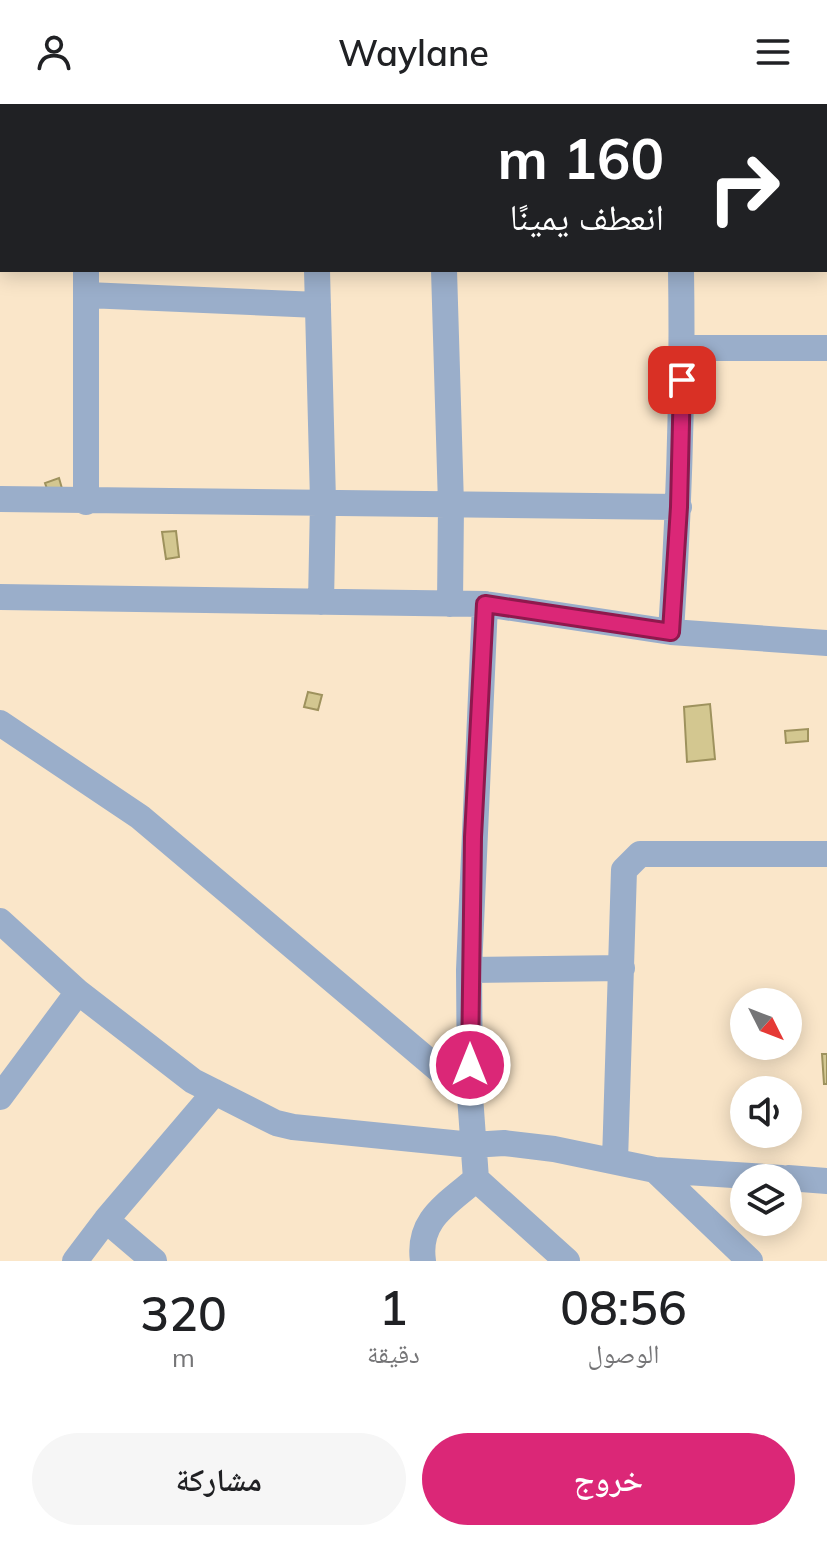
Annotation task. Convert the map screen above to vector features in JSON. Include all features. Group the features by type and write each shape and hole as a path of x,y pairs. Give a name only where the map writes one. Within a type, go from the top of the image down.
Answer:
{"street":[{"path":"317,272 323,501 321,602"},
{"path":"444,272 451,505 450,604"},
{"path":"671,632 679,507 681,272"},
{"path":"86,502 86,282 318,305"},
{"path":"682,348 827,348"},
{"path":"0,499 679,507"},
{"path":"0,597 485,604 671,632 827,643"},
{"path":"485,604 469,970 470,1096 476,1179 567,1261"},
{"path":"0,723 140,817 470,1096"},
{"path":"615,1161 624,870 640,854 827,854"},
{"path":"0,921 78,992 193,1081 276,1123 472,1145 504,1143 554,1149 655,1170 730,1175"},
{"path":"469,970 622,968"},
{"path":"0,1097 78,992"},
{"path":"75,1261 215,1092"},
{"path":"655,1170 749,1261"},
{"path":"423,1261 421,1246 425,1226 476,1179"},
{"path":"802,1179 827,1181"},
{"path":"106,1220 154,1261"}],"building":[{"path":"59,478 65,499 52,503 45,483"},
{"path":"176,531 179,557 166,559 162,532"},
{"path":"308,692 322,695 318,710 304,707"},
{"path":"710,704 715,759 687,762 684,707"},
{"path":"808,729 808,741 786,743 785,731"},
{"path":"822,1054 827,1054 827,1084 824,1084"}],"route":[{"path":"470,1065 473,837 485,604 671,632 679,507 682,380"}]}
